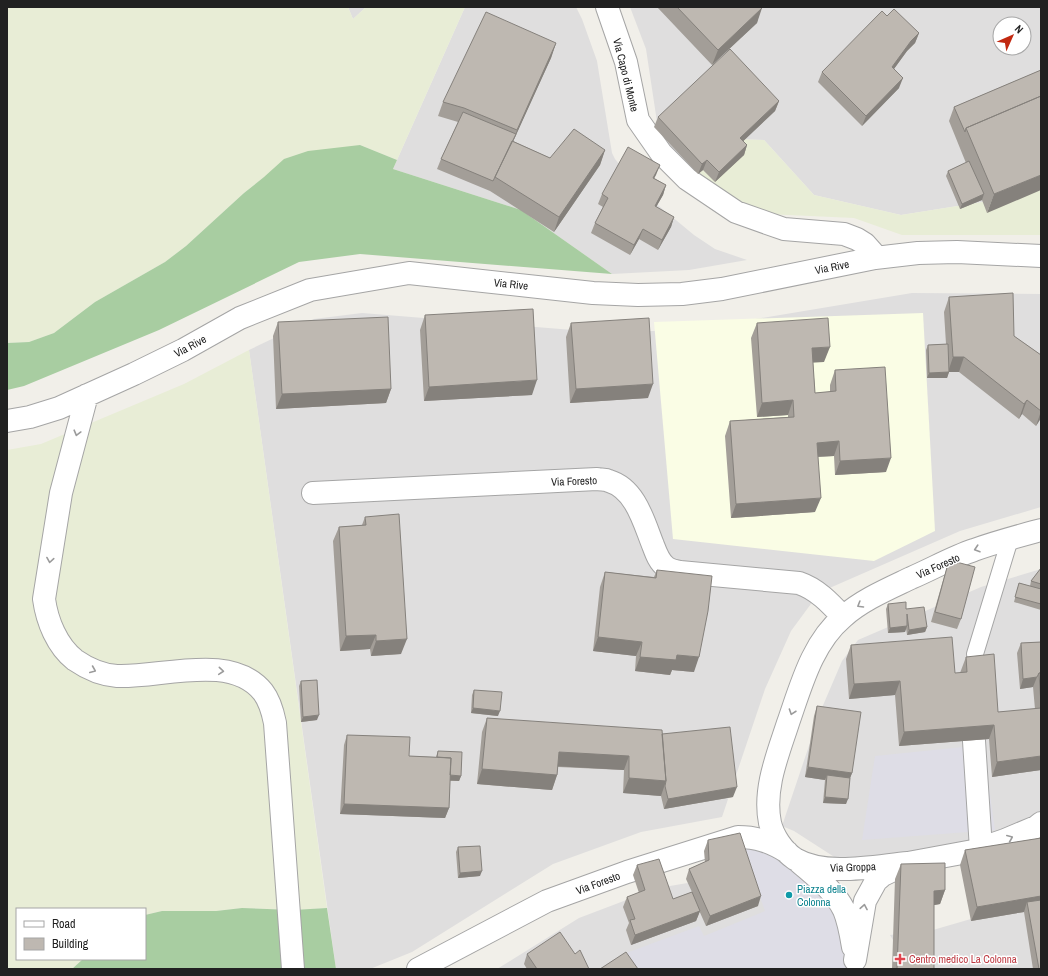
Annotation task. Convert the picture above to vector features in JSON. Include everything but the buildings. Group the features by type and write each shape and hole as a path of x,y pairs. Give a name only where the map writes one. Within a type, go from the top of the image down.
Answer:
{"street":[{"name":"Via Capo di Monte","path":"607,7 626,62 638,120 661,153 688,179 736,212 784,229 844,234 865,244 873,253 875,258"},
{"name":"Via Rive","path":"7,422 59,408 183,350 240,318 310,290 401,274 409,273 593,293 638,295 682,294 722,289 875,258 918,253 957,252 1041,256"},
{"path":"87,395 61,493 44,599 46,611 61,646 71,657 94,671 118,676 224,670 236,673 246,678 264,693 269,703 275,723 293,969"},
{"name":"Via Foresto","path":"313,493 597,479 609,481 628,493 636,503 660,562 666,567 680,572 799,583 809,586 832,605 842,617"},
{"name":"Via Foresto","path":"792,856 778,841 770,823 768,808 770,786 778,752 804,677 822,642 832,628 842,617 855,608 897,585 973,550 1041,530"},
{"path":"974,741 981,849"},
{"path":"738,837 747,831 754,821 764,804 770,786"},
{"name":"Via Groppa","path":"792,856 810,865 843,869 908,863 981,849 1024,832 1041,823"},
{"name":"Via Foresto","path":"418,969 547,901 627,872 738,837 749,837 774,844 792,856"},
{"path":"792,856 824,885 836,898 844,910 848,922 855,964"},
{"name":"Via Groppa","path":"855,964 865,901 870,890 876,881 883,875 908,863"}],"lane":[{"path":"975,654 1010,539"}],"shaded area":[{"path":"7,7 348,7 353,19 366,7 465,7 397,160 360,145 264,177 244,193 186,246 165,262 95,302 54,333 29,342 7,343"},
{"path":"348,7 366,7 353,19"},
{"path":"465,7 576,7 582,19 597,61 612,153 615,159 642,192 694,235 715,249 747,260 689,270 612,274 521,210 393,169"},
{"path":"630,7 1041,7 1041,186 989,201 901,215 814,195 764,140 729,139 694,172 676,157 659,135 646,49"},
{"path":"729,139 764,140 814,195 901,215 989,201 1041,186 1041,235 902,235 854,218 766,214 738,205 694,172"},
{"path":"912,293 1041,294 1041,507 960,531 825,590 816,597 791,631 765,689 722,817 641,832 553,864 412,952 370,969 336,969 249,350 314,319 362,313 610,333 695,329"},
{"path":"923,313 935,531 874,561 673,539 654,322"},
{"path":"249,350 327,908 293,910 242,908 216,911 162,911 146,915 146,908 16,908 16,960 82,960 72,969 7,969 7,450 41,444 184,384"},
{"path":"1041,569 1041,811 1018,832 967,858 839,860 794,831 782,826 821,710 842,661 858,640 981,587"},
{"path":"983,745 995,830 862,840 875,756"},
{"name":"Piazza della Colonna","path":"741,844 752,844 781,859 833,908 841,929 848,969 631,969 621,955 699,926 704,936 765,911"},
{"path":"741,874 841,969 497,969 579,918 658,888"},
{"path":"1041,887 1041,969 902,969 897,947 890,935 933,930 988,914"}],"green space":[{"path":"360,145 397,160 393,169 521,210 612,274 360,254 299,262 159,330 24,386 7,390 7,343 29,342 54,333 95,302 165,262 186,246 284,159 308,151"},
{"path":"242,908 293,910 327,908 336,969 72,969 82,960 146,960 146,915 162,911 216,911"}],"place":[{"name":"Piazza della Colonna","path":"789,895"},
{"name":"Centro medico La Colonna","path":"900,959"}]}
